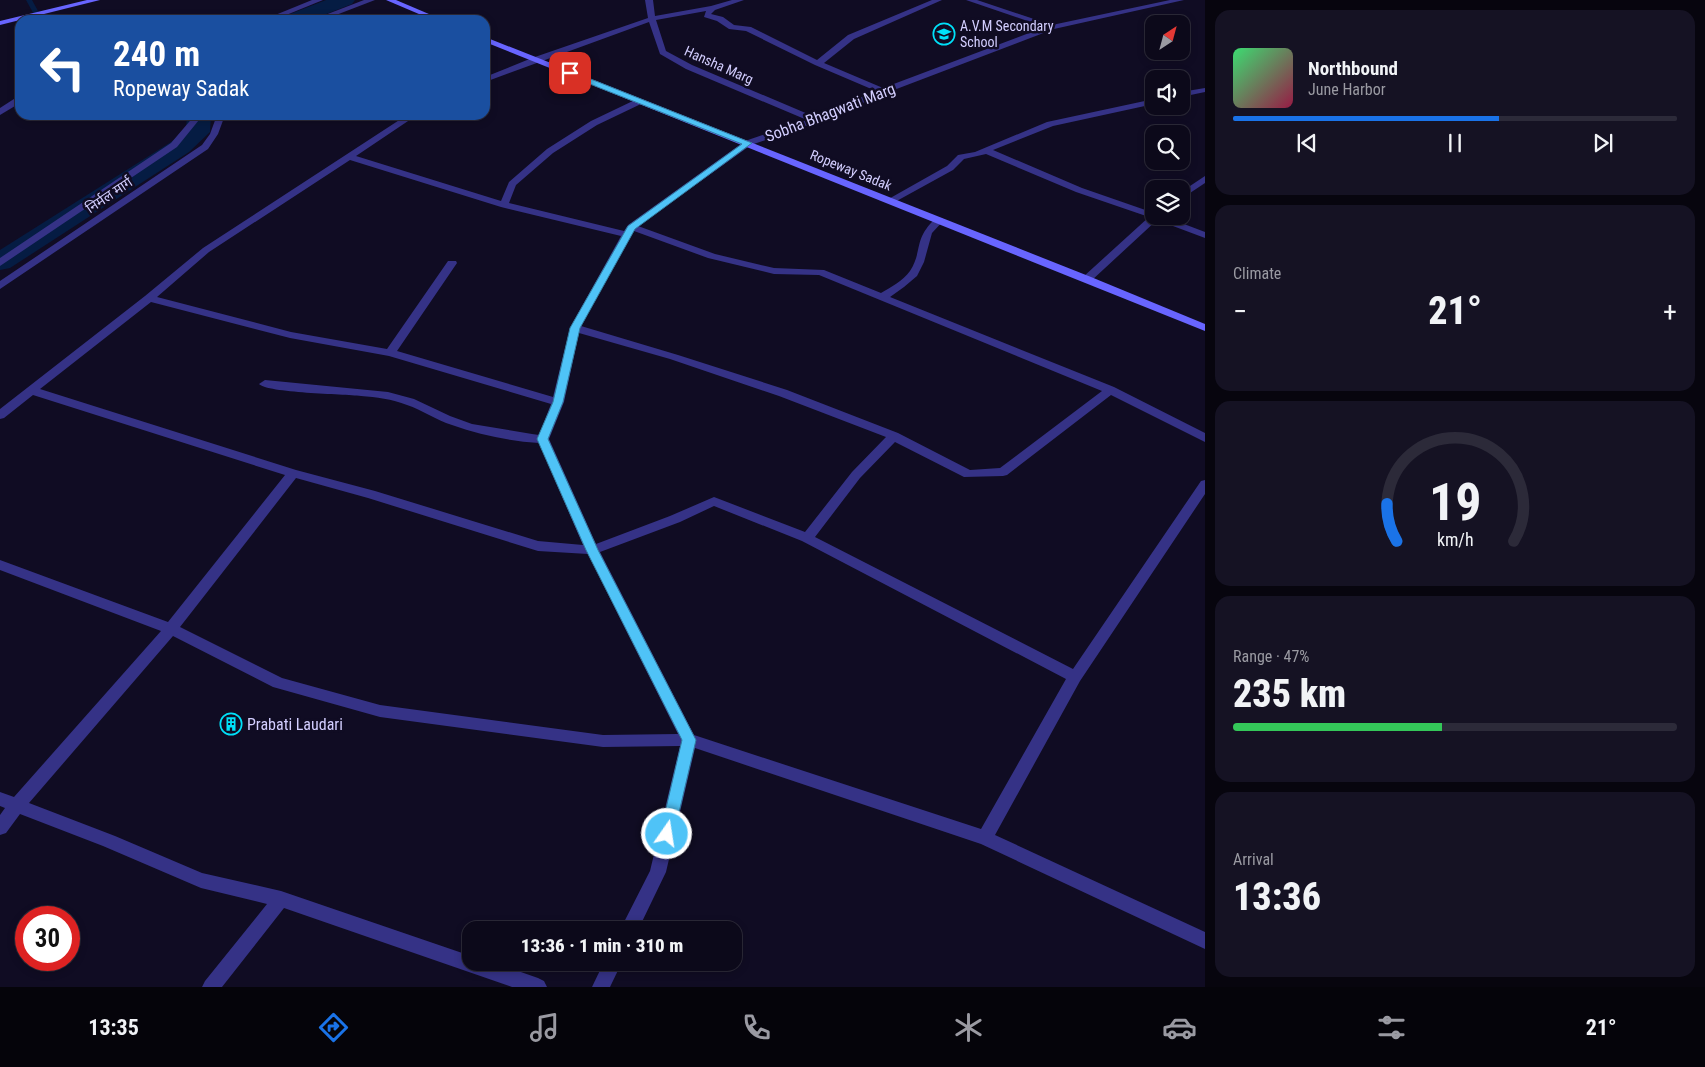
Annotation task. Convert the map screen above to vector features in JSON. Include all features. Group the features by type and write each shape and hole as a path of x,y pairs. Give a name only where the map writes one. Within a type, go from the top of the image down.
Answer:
{"main road":[{"path":"37,15 96,0"},
{"path":"390,0 427,15"},
{"path":"0,23 15,20"},
{"name":"Ropeway Sadak","path":"490,41 1087,279 1205,328"}],"street":[{"path":"280,15 319,0"},
{"path":"330,15 371,0"},
{"name":"Hansha Marg","path":"649,0 652,19 663,52 689,67 815,120"},
{"path":"490,78 535,60 652,19 712,8 740,0"},
{"path":"818,63 851,37 938,0"},
{"path":"970,0 1052,27"},
{"path":"1172,0 1177,0"},
{"name":"Sobha Bhagwati Marg","path":"543,439 558,402 575,328 629,231 748,143 815,120 884,91 1052,27 1180,0"},
{"path":"712,8 707,15 720,19 732,27 748,28 818,63 884,91"},
{"path":"1190,93 1205,90"},
{"path":"504,205 512,184 550,151 594,124 640,101"},
{"path":"0,112 15,102"},
{"path":"890,201 950,168 961,157 985,150 1050,124 1145,103"},
{"path":"0,263 174,144 195,120"},
{"name":"निर्मल मार्ग","path":"0,286 204,147 214,134 219,120"},
{"path":"0,415 149,298 206,250 405,120"},
{"path":"985,150 1079,190 1145,213"},
{"path":"350,157 504,205 629,231 712,256 774,271 820,272 1110,390 1205,438"},
{"path":"1190,190 1205,179"},
{"path":"882,297 900,287 916,269 927,229 938,220"},
{"path":"1087,279 1145,225"},
{"path":"1179,225 1205,235"},
{"path":"390,352 452,263"},
{"path":"149,298 290,335 390,352 558,402"},
{"path":"575,328 674,357 783,393 894,436 968,474 1003,472 1110,390"},
{"path":"266,384 296,389 352,390 406,400 448,420 518,438 543,439 592,550 689,740 658,872 634,921"},
{"path":"30,390 292,473 428,511 538,546 592,550 676,519 714,501 807,538 1075,677"},
{"path":"807,538 856,475 894,436"},
{"path":"0,828 8,803 171,629 292,473"},
{"path":"985,838 1075,677 1205,484"},
{"path":"0,565 171,629 278,683 380,711 603,741 689,740 985,838 1205,942"},
{"path":"8,803 109,841 201,880 281,899 538,987"},
{"path":"211,987 281,899"},
{"path":"601,987 609,971"}],"waterway":[{"path":"29,0 37,15"},
{"path":"305,15 345,0"},
{"path":"0,262 180,147 198,132 199,120"}],"place":[{"name":"A.V.M Secondary School","path":"944,34"},
{"name":"Prabati Laudari","path":"231,724"}],"route":[{"path":"570,73 748,143 631,228 575,328 558,402 543,439 592,550 689,740 667,834"}]}
